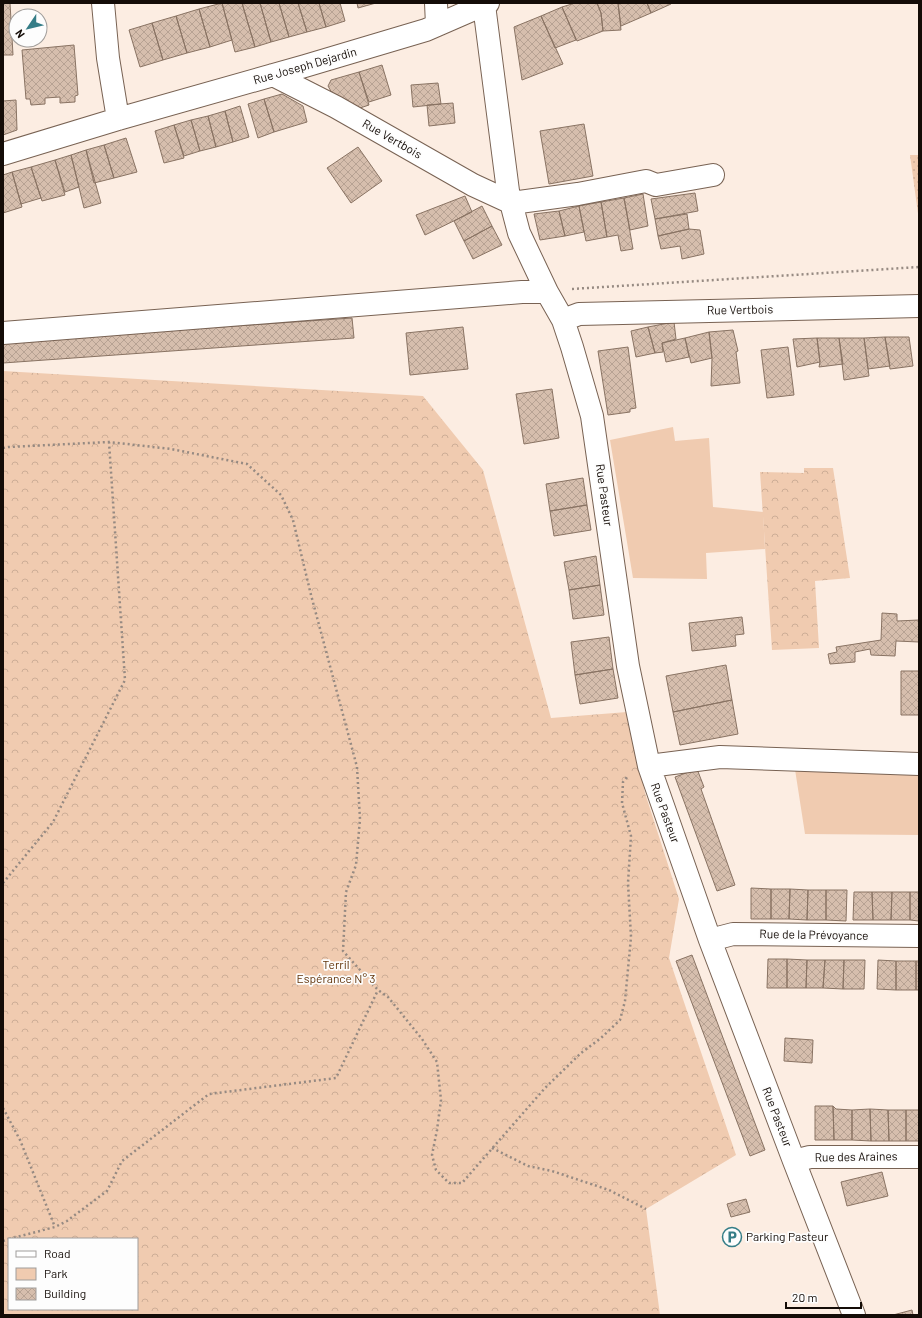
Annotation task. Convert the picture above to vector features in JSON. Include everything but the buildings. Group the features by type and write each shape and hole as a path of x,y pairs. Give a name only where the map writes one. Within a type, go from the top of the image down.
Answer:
{"street":[{"path":"103,3 108,58 118,118"},
{"path":"436,3 437,25"},
{"path":"3,333 522,292 547,292 519,233 508,191 486,4"},
{"name":"Rue Joseph Dejardin","path":"3,154 118,118 273,75 426,30 486,4"},
{"name":"Rue Vertbois","path":"273,75 336,107 473,185 512,203"},
{"path":"512,203 578,194 646,181 656,185 713,175"},
{"name":"Rue Pasteur","path":"547,292 563,320 592,416 628,666 649,766 710,940 854,1315"},
{"name":"Rue Vertbois","path":"563,320 579,314 919,306"},
{"path":"649,766 720,758 919,764"},
{"name":"Rue de la Prévoyance","path":"710,940 733,934 919,936"},
{"name":"Rue des Araines","path":"794,1161 810,1157 919,1157"}],"path":[{"path":"547,292 576,288 919,268"},
{"path":"3,448 109,442 172,449 247,464 281,495 293,520 311,595 357,767 360,819 356,865 346,892 343,951 378,990 388,997 422,1039 437,1062 440,1100 437,1130 432,1155 436,1170 449,1183 462,1183 545,1088 581,1053 601,1038 620,1020 625,1002 631,937 628,883 631,836 622,803 623,782 629,775 649,766"},
{"path":"3,883 53,822 125,680 109,442"},
{"path":"13,1238 55,1227 67,1221 107,1191 122,1161 209,1094 336,1078 378,990"},
{"path":"3,1108 20,1140 55,1227"},
{"path":"492,1148 528,1166 552,1171 609,1190 646,1209"}],"green space":[{"path":"910,155 919,155 919,221"},
{"name":"Terril Espérance N° 3","path":"3,371 423,396 483,470 551,718 627,712 645,793 679,899 669,958 736,1155 646,1209 660,1315 3,1315"},
{"path":"673,427 675,441 709,438 713,507 763,512 765,549 706,553 707,579 633,578 610,440"},
{"path":"804,468 833,468 850,578 815,581 819,648 772,650 760,472 804,473"},
{"path":"794,763 919,767 919,835 805,834"}],"place":[{"name":"Parking Pasteur","path":"732,1237"}]}
